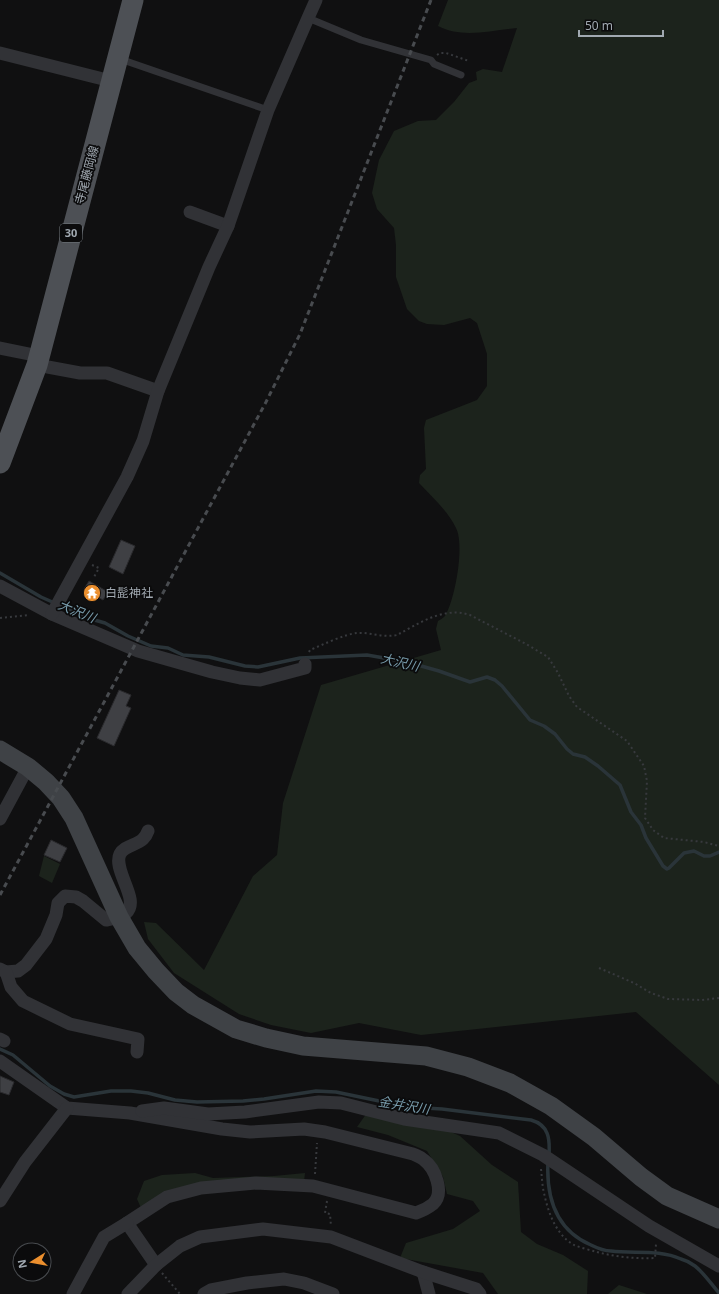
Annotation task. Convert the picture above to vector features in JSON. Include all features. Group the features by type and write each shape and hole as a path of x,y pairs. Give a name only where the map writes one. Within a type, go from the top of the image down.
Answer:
{"main road":[{"name":"寺尾藤岡線","path":"0,463 38,361 133,0"}],"street":[{"path":"52,614 127,477 143,441 158,391 228,226 268,110 316,0"},
{"path":"0,53 111,81"},
{"path":"190,212 228,226"},
{"path":"0,348 80,373 107,373 158,391"},
{"path":"0,586 52,614 138,650 212,672 240,678 260,680 305,668 307,658"},
{"path":"0,750 28,767 46,782 61,798 74,818 119,917 136,948 176,992 205,1012 236,1029 266,1038 303,1046 426,1056 468,1068 510,1083 557,1110 594,1137 641,1177 667,1196 719,1219"},
{"path":"0,819 28,767"},
{"path":"138,1052 138,1039 70,1024 23,1001 11,987 3,970 18,971 26,965 46,939 56,915 58,903 65,896 76,897 83,901 106,920 119,917 127,912 130,906 128,891 118,863 120,853 143,840 148,831"},
{"path":"0,1061 67,1108 130,1113 222,1129 250,1132 304,1129 318,1131 413,1154 425,1160 434,1172 438,1183 439,1194 434,1204 416,1213 307,1185 256,1183 201,1188 167,1198 104,1237 72,1294"},
{"path":"130,1113 164,1108 208,1114 246,1112 319,1102 341,1103 404,1119 499,1133 555,1162 649,1226 719,1266"},
{"path":"0,1201 25,1162 67,1108"},
{"path":"127,1223 156,1265"},
{"path":"128,1294 156,1265 180,1246 200,1237 263,1229 331,1237 423,1272 476,1289 480,1294"},
{"path":"423,1272 429,1294"},
{"path":"204,1294 211,1290 247,1283 284,1279 304,1283 333,1294"}],"lane":[{"path":"308,18 361,40 431,60 434,64 461,75"},
{"path":"118,58 268,110"}],"path":[{"path":"431,60 440,53 446,53 469,61"},
{"path":"307,658 310,650 356,633 390,636 397,635 436,616 455,612 470,615 548,657 558,673 569,696 577,707 627,741 644,766 647,781 646,818 653,830 664,838 704,842 719,846"},
{"path":"0,618 52,614"},
{"path":"599,968 634,983 651,993 668,999 702,1000 719,998"},
{"path":"307,1185 307,1180 314,1179 318,1131"},
{"path":"541,1154 543,1192 550,1215 557,1229 566,1239 574,1245 610,1255 641,1259 655,1258 656,1246"},
{"path":"330,1190 325,1212 330,1214 331,1237"},
{"path":"156,1265 180,1294"}],"shaded area":[{"path":"448,0 719,0 719,1085 636,1012 421,1035 359,1023 311,1033 271,1025 239,1014 174,973 148,939 144,922 156,923 204,970 253,876 277,855 283,803 321,685 441,650 436,629 438,621 445,616 449,608 455,586 458,572 459,536 449,516 419,483 420,475 426,469 424,428 426,420 477,400 487,386 487,354 477,323 470,318 444,325 427,324 419,321 407,309 396,277 396,245 394,228 377,209 372,193 379,160 394,131 418,121 436,120 454,102 469,83 477,80 476,72 483,69 502,72 517,28 467,33 448,30 438,26"},
{"path":"44,856 60,864 52,883 39,876"},
{"path":"369,1110 424,1120 460,1136 492,1165 518,1182 521,1232 537,1244 563,1255 588,1271 587,1294 498,1294 483,1273 400,1258 406,1243 453,1229 480,1211 473,1201 447,1194 443,1177 427,1151 388,1135 357,1127"},
{"path":"195,1173 213,1178 274,1176 305,1173 304,1181 270,1178 141,1208 137,1199 144,1181 162,1175"},
{"path":"619,1285 647,1294 608,1294"}],"building":[{"path":"121,540 135,546 123,574 109,567"},
{"path":"89,581 108,592 103,600 84,589"},
{"path":"119,690 131,695 126,706 131,708 114,746 97,738"},
{"path":"51,840 67,848 60,862 44,855"},
{"path":"0,1076 14,1082 9,1095 0,1092"}],"waterway":[{"name":"大沢川","path":"0,573 41,597 91,619 105,623 128,636 151,646 168,648 183,655 209,657 245,666 258,667 300,658 367,655 407,662 470,682 487,677 495,680 502,686 530,720 544,726 555,734 573,754 585,757 620,785 631,812 641,825 646,838 663,866 667,869 669,868 684,853 694,851 704,856 710,856 719,852"},
{"name":"金井沢川","path":"0,1049 13,1055 50,1086 64,1094 74,1097 111,1091 131,1091 148,1093 175,1100 197,1102 243,1101 316,1091 336,1092 408,1107 442,1109 531,1120 542,1125 545,1129 549,1143 549,1155"},
{"name":"金井沢川","path":"548,1161 551,1200 561,1222 579,1239 606,1250 664,1254 684,1260 698,1269 719,1293"}],"railway":[{"path":"0,895 266,402 300,334 431,0"}],"place":[{"name":"白髭神社","path":"92,593"}]}
